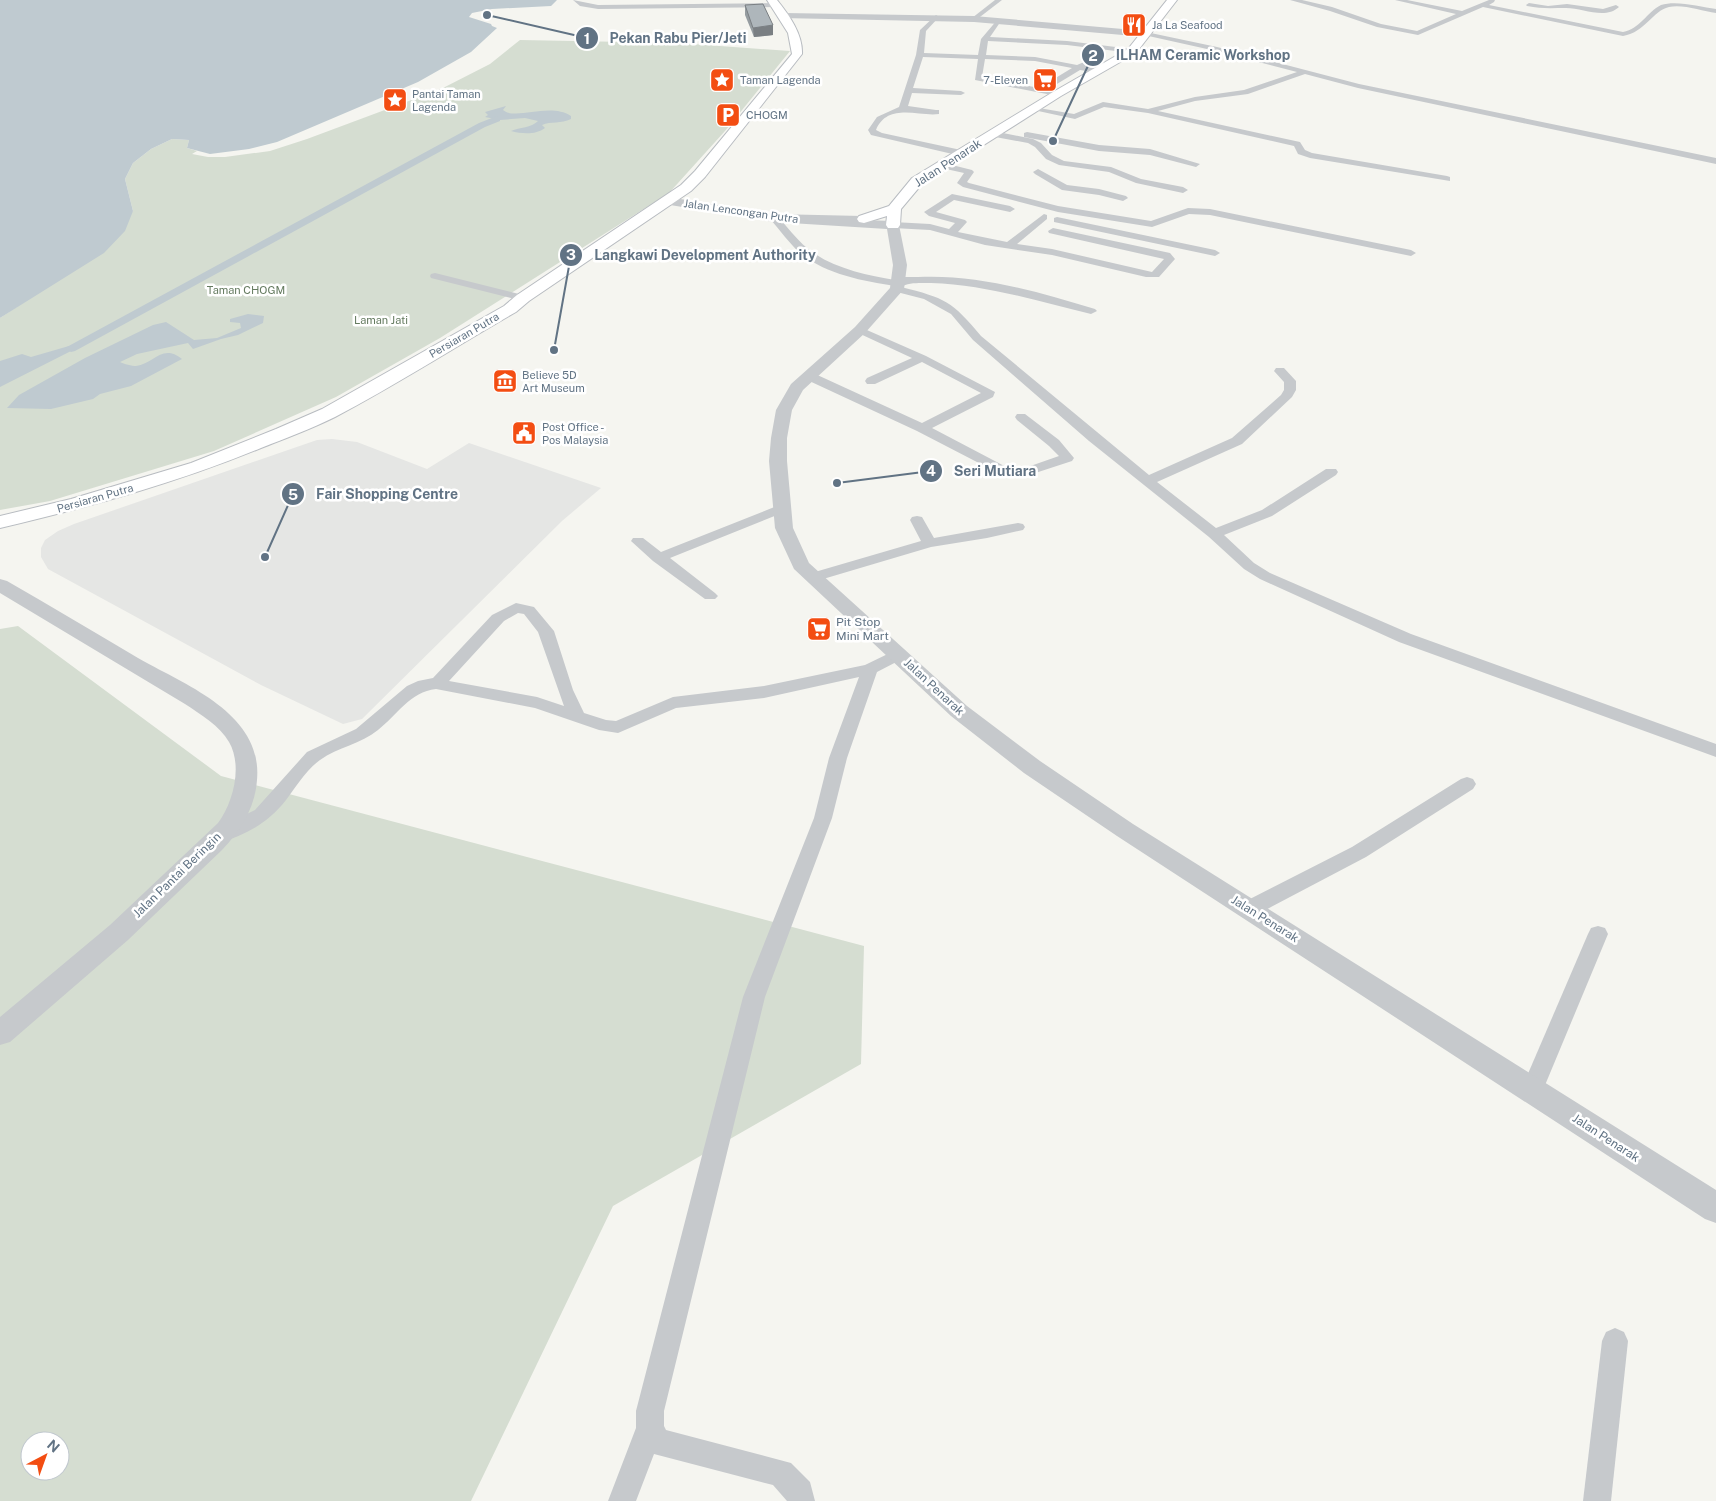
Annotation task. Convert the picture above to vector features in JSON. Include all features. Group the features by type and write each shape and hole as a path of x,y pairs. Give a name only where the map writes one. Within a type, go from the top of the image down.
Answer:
{"main road":[{"name":"Jalan Penarak","path":"893,222 916,181 1132,51 1172,0"},
{"path":"751,6 777,6"},
{"name":"Persiaran Putra","path":"0,522 76,504 144,484 198,467 283,433 328,413 510,309 523,298 668,201 700,174 797,54 798,44 777,6"},
{"path":"865,222 893,222"}],"street":[{"path":"576,0 582,5 592,7 714,3 751,6"},
{"path":"974,18 999,0"},
{"path":"1286,6 1293,0 1332,9 1374,24 1420,32 1460,13 1495,0"},
{"path":"1398,0 1460,13"},
{"path":"1690,0 1698,2 1693,8"},
{"path":"1525,4 1548,8 1567,6 1603,11 1616,7"},
{"path":"1481,5 1623,34 1632,33 1665,6 1673,5 1716,11"},
{"path":"777,6 974,18 1146,34 1217,49 1367,88 1716,161"},
{"path":"1392,6 1405,10"},
{"path":"903,108 920,55 923,30 936,17"},
{"path":"1436,18 1445,20"},
{"path":"998,21 985,39 978,78 1058,94"},
{"path":"985,39 1066,43 1132,51"},
{"path":"1039,91 1110,48"},
{"path":"920,55 1035,59 1099,71"},
{"path":"1148,110 1195,99 1245,92 1302,72"},
{"path":"908,90 962,93"},
{"path":"1033,109 1075,117 1104,104 1148,110 1297,144 1301,152 1310,155 1447,179"},
{"path":"936,112 903,108 879,119 874,124 872,130 874,133 961,153"},
{"path":"993,134 1020,138 1038,144 1049,157 1058,162 1111,170 1139,181 1183,190"},
{"path":"1020,138 1034,134 1099,148 1150,152 1196,164"},
{"path":"1058,162 1038,172 1065,188 1093,191 1123,198"},
{"path":"940,165 969,172 962,183 966,185 1058,208 1152,224 1188,211 1210,212 1410,253"},
{"path":"1093,191 1121,173"},
{"path":"952,232 962,222 929,212 952,197 1016,210"},
{"name":"Jalan Lencongan Putra","path":"668,201 774,218 893,222"},
{"path":"1008,246 1040,216 1215,253"},
{"path":"774,218 804,250 815,257 856,274 899,285 950,309 977,338 1094,438 1214,534 1249,566 1280,584 1448,654 1716,751"},
{"path":"899,285 899,258 893,222 915,224 1008,246 1063,254 1150,275 1155,274 1170,259 1166,255 1053,231"},
{"path":"1063,254 1080,237"},
{"path":"435,276 523,298"},
{"path":"899,285 919,279 968,283 1046,299 1091,311"},
{"name":"Jalan Penarak","path":"899,285 860,330 797,387 788,399 784,410 778,454 784,528 801,565 959,711 1032,767 1125,830 1716,1208"},
{"path":"860,330 922,358 989,392 922,428"},
{"path":"871,381 922,358"},
{"path":"1148,481 1237,441 1286,397 1290,390 1290,380 1280,370"},
{"path":"809,376 922,428 1014,474 1035,470 1067,458 1054,443 1022,417"},
{"path":"1214,534 1267,513 1331,472"},
{"path":"658,558 782,508"},
{"path":"917,520 929,543"},
{"path":"813,577 929,543 1018,527"},
{"path":"638,541 710,596"},
{"name":"Jalan Pantai Beringin","path":"0,585 203,706 237,736 244,753 246,777 243,795 235,815 219,837 169,886 48,994 0,1033"},
{"path":"439,682 498,618 516,608 529,610 546,630 565,690 577,717"},
{"path":"219,837 265,812 314,755 360,734 374,725 404,695 422,685 439,682 450,687 537,703 605,726 618,727 673,702 764,692 870,669 898,654"},
{"path":"622,1501 650,1428 650,1410 754,997 823,818 838,758 870,669"},
{"path":"1249,909 1359,852 1466,784"},
{"path":"1532,1090 1598,934"},
{"path":"1597,1501 1615,1341"},
{"path":"650,1428 657,1442 781,1473 800,1492 801,1501"}],"shaded area":[{"path":"0,0 557,0 551,6 492,9 472,13 469,17 491,24 497,28 471,52 418,82 277,142 249,149 210,154 187,148 189,140 172,139 151,149 133,163 125,179 133,211 125,231 104,253 0,318"},
{"path":"506,106 503,110 509,113 553,111 571,116 571,119 545,124 542,125 545,128 541,130 533,133 524,133 511,131 532,125 538,121 525,118 500,120 485,117 488,115 485,112"},
{"path":"248,314 264,316 263,323 238,335 193,349 188,343 137,354 120,362 136,366 169,353 182,359 131,386 100,394 93,399 51,409 7,408 19,395 85,358 153,325 166,322 194,340 217,338 241,328 240,323 230,322 230,319"},
{"path":"69,346 73,350 0,387 0,361 22,354 31,357"},
{"path":"332,439 357,442 427,469 469,443 601,488 562,521 362,719 343,724 261,685 48,569 41,557 41,548 45,540 58,531 74,524 317,440"}],"green space":[{"name":"Taman CHOGM","path":"520,40 679,43 790,51 725,131 669,193 440,338 336,397 214,451 50,501 0,510 0,318 38,293 133,211 125,179 133,163 151,149 172,139 189,140 187,148 197,151 192,154 208,157 225,157 270,151 441,89 490,64"},
{"path":"18,626 221,776 864,946 861,1064 613,1206 471,1501 0,1501 0,629"}],"building":[{"path":"763,4 773,25 753,28 745,5"}],"waterway":[{"path":"71,348 482,125 497,119"}],"place":[{"name":"Pekan Rabu Pier/Jeti","path":"487,15"},
{"name":"Ja La Seafood","path":"1134,25"},
{"name":"Taman Lagenda","path":"722,80"},
{"name":"7-Eleven","path":"1045,80"},
{"name":"Pantai Taman Lagenda","path":"395,100"},
{"name":"CHOGM","path":"728,115"},
{"name":"ILHAM Ceramic Workshop","path":"1053,141"},
{"name":"Langkawi Development Authority","path":"554,350"},
{"name":"Believe 5D Art Museum","path":"505,381"},
{"name":"Post Office - Pos Malaysia","path":"524,433"},
{"name":"Seri Mutiara","path":"837,483"},
{"name":"Fair Shopping Centre","path":"265,557"},
{"name":"Pit Stop Mini Mart","path":"819,629"}],"park label":[{"name":"Laman Jati","path":"381,320"}]}
